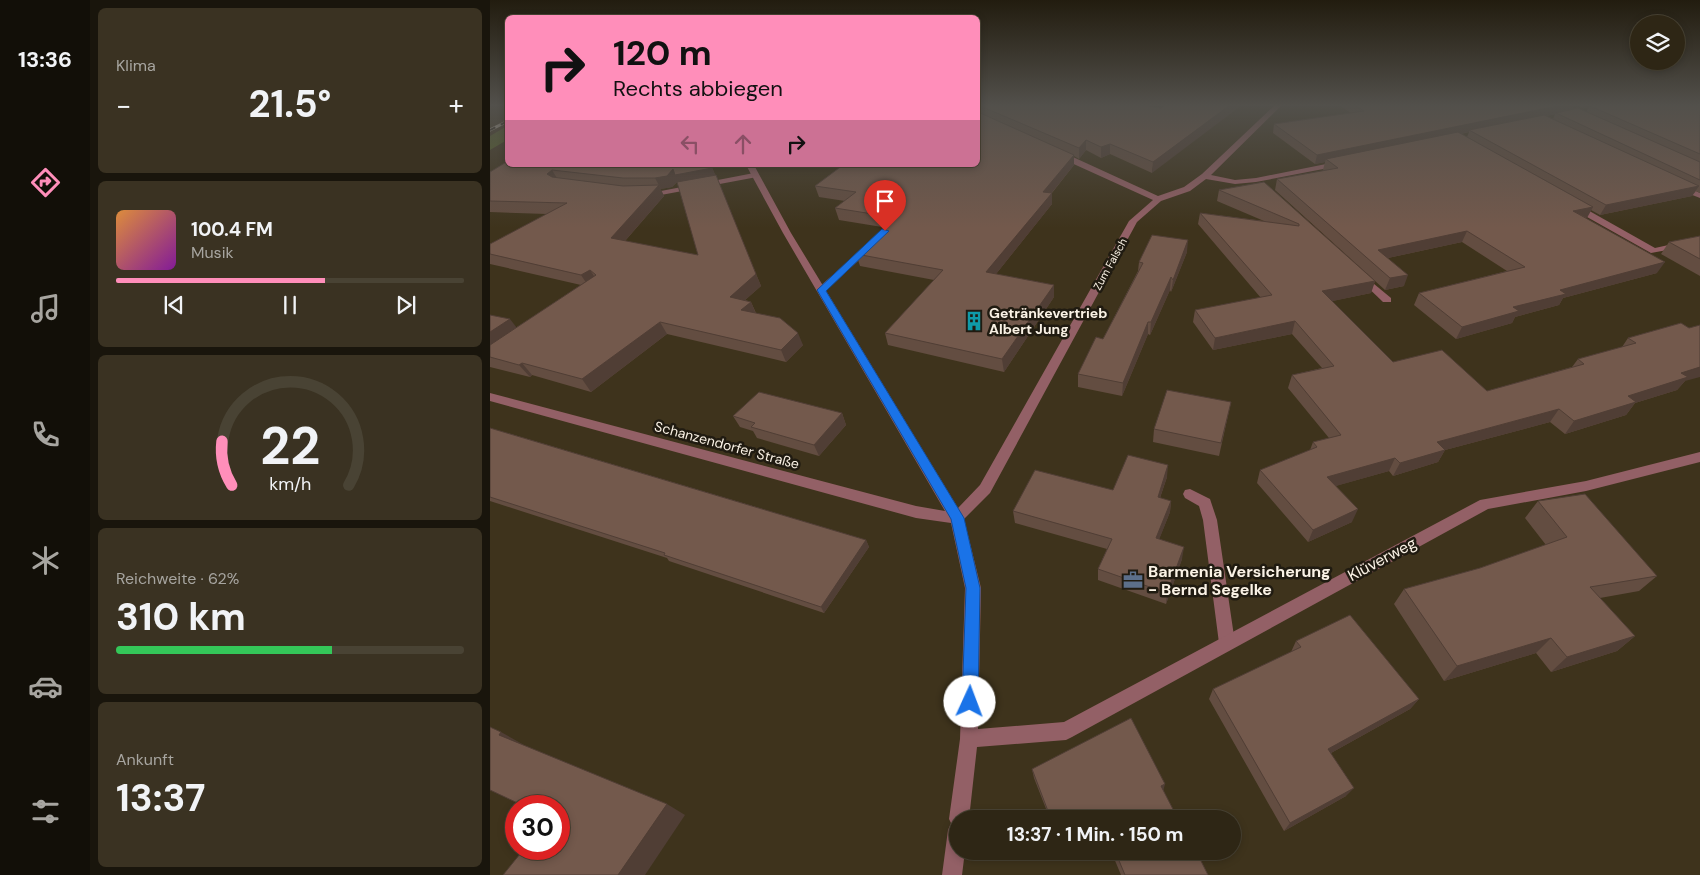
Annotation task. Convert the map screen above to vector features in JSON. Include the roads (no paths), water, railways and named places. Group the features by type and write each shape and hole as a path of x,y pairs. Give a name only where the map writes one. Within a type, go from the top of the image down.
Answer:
{"street":[{"name":"Zum Falsch","path":"957,518 985,489 1134,220 1158,199 1187,189 1205,176 1236,146"},
{"path":"1050,150 1158,199"},
{"path":"1205,176 1234,182 1260,183 1348,161"},
{"path":"637,193 661,193 752,170 957,518 973,588 969,739 960,810"},
{"path":"1674,184 1700,196"},
{"path":"1568,202 1654,251 1700,241"},
{"path":"821,290 877,239"},
{"path":"1351,267 1388,300"},
{"name":"Schanzendorfer Straße","path":"490,397 916,512 957,518"},
{"name":"Klüverweg","path":"969,739 1066,731 1485,504 1586,486 1700,457"},
{"path":"1190,494 1205,503 1210,520 1227,644"},
{"path":"952,875 954,860"}],"place":[{"name":"Getränkevertrieb Albert Jung","path":"974,321"},
{"name":"Barmenia Versicherung - Bernd Segelke","path":"1133,580"}]}
